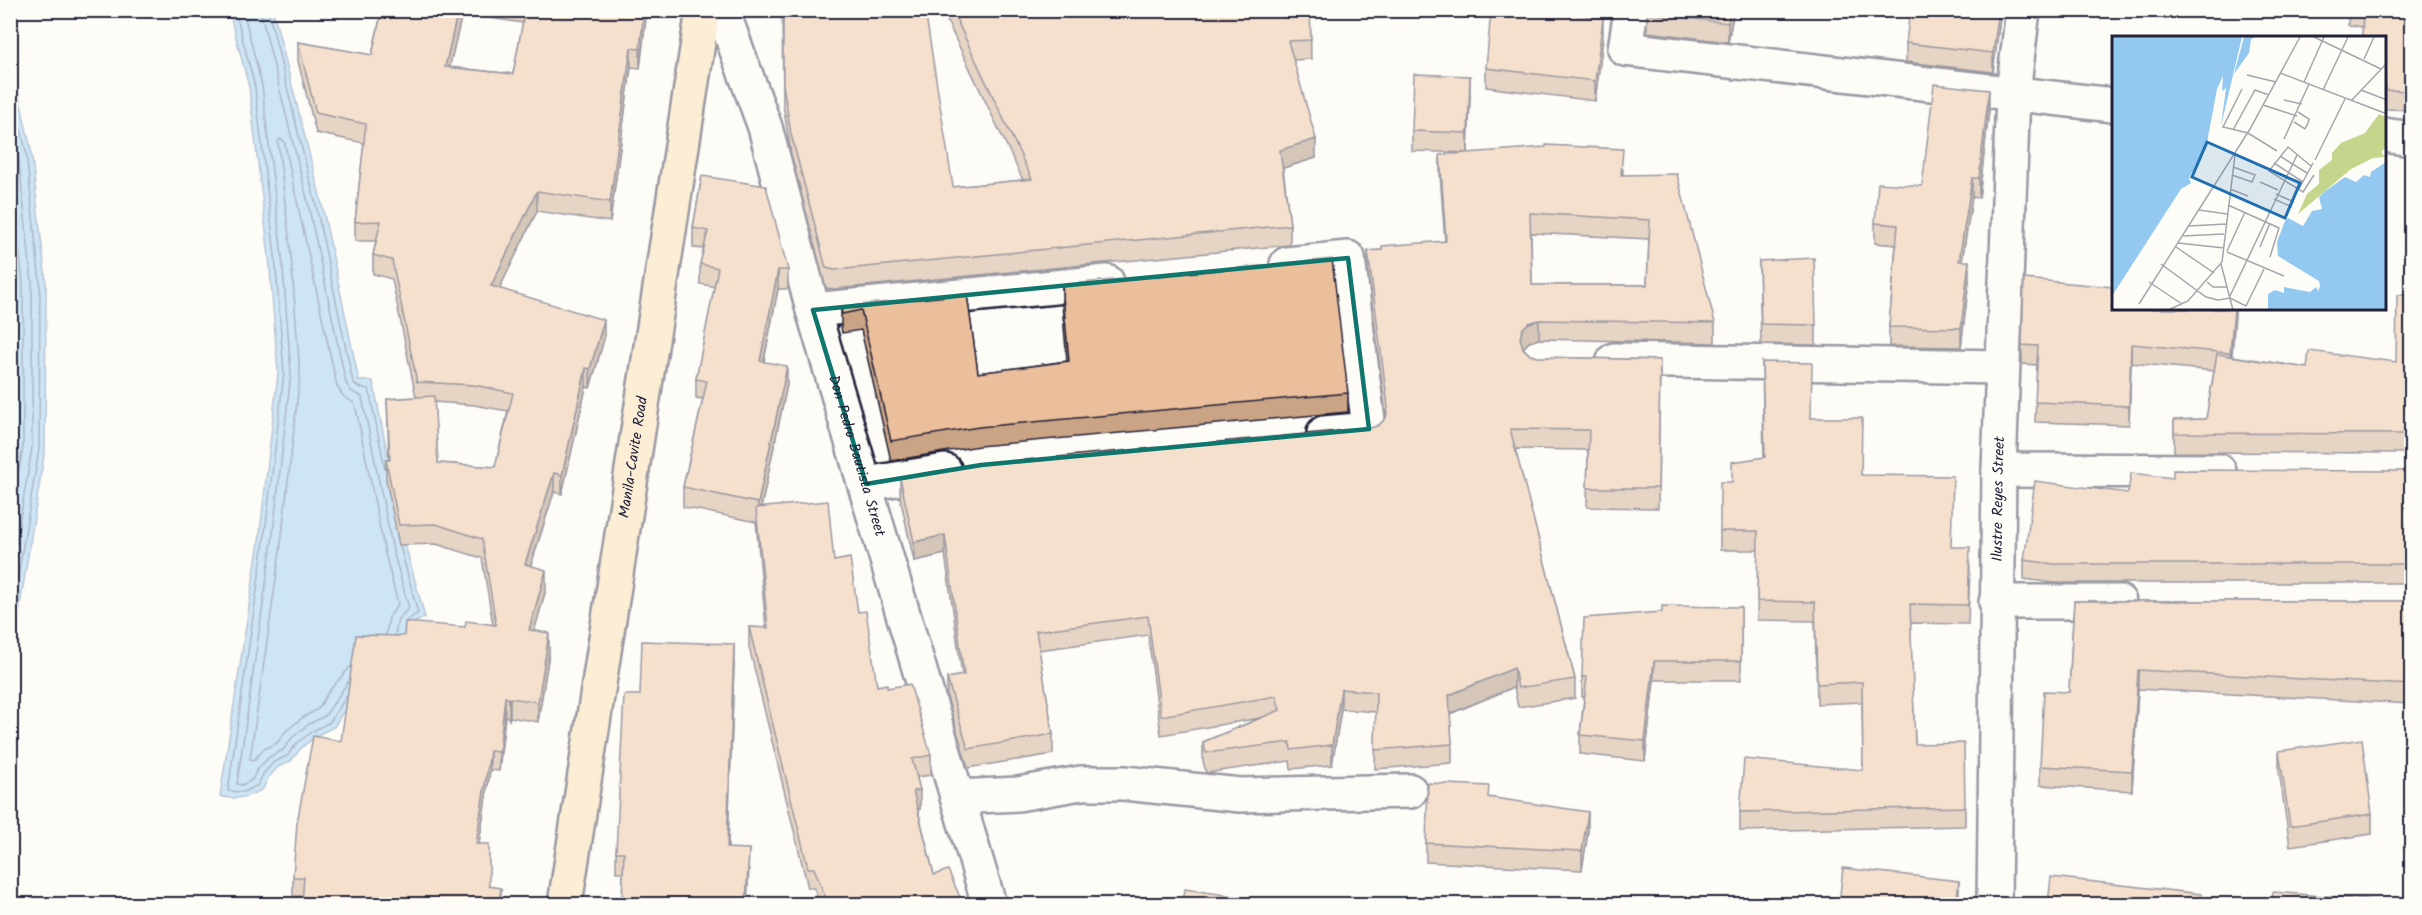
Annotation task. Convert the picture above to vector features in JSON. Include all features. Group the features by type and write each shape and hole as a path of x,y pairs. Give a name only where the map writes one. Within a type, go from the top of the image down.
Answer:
{"main road":[{"name":"Manila-Cavite Road","path":"565,904 703,10"}],"street":[{"name":"Don Pedro Bautista Street","path":"722,10 765,127 813,310 989,904"},
{"path":"1631,10 1625,49 2112,105"},
{"name":"Ilustre Reyes Street","path":"1994,904 1996,602 2002,367 2013,93 2023,10"},
{"path":"2386,135 2412,139"},
{"path":"1253,267 1348,258 1369,429 1299,435"},
{"path":"813,310 1134,279"},
{"path":"1586,359 2002,367"},
{"path":"866,484 970,467"},
{"path":"1999,470 2246,471"},
{"path":"1996,602 2150,602"},
{"path":"957,797 1018,794 1081,783 1124,783 1240,795 1410,791"}],"highlighted area":[{"path":"1348,258 1369,429 981,465 866,484 813,310"}],"water":[{"path":"229,11 273,11 321,200 359,381 373,381 406,548 425,617 410,625 406,652 347,705 334,727 317,735 301,748 291,761 278,767 268,778 263,789 237,798 220,796 259,541 278,373 269,257 249,87"},
{"path":"11,59 31,150 46,282 45,449 11,662"}],"building":[{"path":"382,10 458,10 445,67 513,74 525,10 644,10 640,49 631,48 610,202 537,191 491,286 604,320 590,369 586,368 562,475 554,473 525,564 546,570 529,630 549,633 538,702 510,698 509,701 505,697 499,752 490,751 476,844 489,844 489,886 501,888 499,904 302,904 304,877 293,877 297,823 313,736 341,741 356,635 404,636 405,622 465,627 466,621 496,625 482,539 436,524 399,525 386,460 390,460 387,399 434,396 438,463 495,467 513,393 474,385 417,382 392,260 373,255 381,221 355,222 366,124 316,113 298,42 372,55"},
{"path":"783,10 925,10 953,187 1032,179 952,10 1310,10 1311,40 1288,41 1316,139 1280,150 1290,225 835,270 826,268 791,134 783,84"},
{"path":"1491,10 1538,10 1603,18 1595,81 1486,68"},
{"path":"1647,10 1730,10 1728,23 1647,13"},
{"path":"1910,10 1999,10 1993,53 1906,43"},
{"path":"2363,10 2412,10 2412,91 2386,90 2386,36 2362,36"},
{"path":"1414,74 1470,76 1468,133 1412,131"},
{"path":"1934,84 1989,90 1979,178 1972,178 1959,261 1969,261 1961,328 1889,327 1898,225 1875,223 1878,183 1922,186"},
{"path":"1546,145 1623,149 1621,175 1677,174 1715,323 1539,320 1523,328 1520,338 1523,348 1530,355 1538,357 1660,360 1658,488 1587,488 1589,430 1510,429 1575,679 1518,688 1514,668 1449,695 1452,744 1375,750 1376,692 1341,689 1332,745 1291,750 1290,742 1206,753 1203,742 1280,710 1276,696 1161,716 1148,616 1036,631 1053,734 968,749 947,678 964,675 945,535 914,542 900,478 983,464 1371,428 1379,425 1386,418 1388,407 1368,251 1382,250 1382,246 1446,241 1440,155 1546,147","holes":["1530,213 1650,220 1647,285 1532,285"]},
{"path":"702,176 766,186 788,270 778,270 760,361 787,366 758,503 683,487 707,381 696,379 718,268 700,264 708,231 693,228"},
{"path":"1814,258 1816,325 1761,324 1759,261"},
{"path":"1332,259 1348,393 979,427 891,441 861,310 842,314 841,307 967,294 978,373 1069,361 1062,285"},
{"path":"2024,279 2112,287 2112,310 2234,310 2230,353 2131,344 2129,406 2035,402 2038,346 2022,345"},
{"path":"2397,295 2412,295 2412,434 2174,433 2174,420 2206,419 2217,354 2307,368 2309,351 2396,362"},
{"path":"1762,362 1812,363 1811,418 1862,418 1861,475 1953,476 1951,547 1970,547 1968,605 1910,604 1915,744 1964,743 1965,807 1740,812 1744,759 1863,770 1862,682 1817,684 1815,602 1757,601 1758,531 1720,531 1720,482 1732,482 1732,462 1765,457"},
{"path":"2173,470 2412,471 2412,564 2054,564 2024,560 2035,481 2128,493 2131,473 2173,478"},
{"path":"828,501 834,561 850,558 858,612 866,611 877,686 887,684 887,688 910,684 931,755 912,759 920,790 913,791 934,875 948,870 963,904 828,904 814,868 808,868 749,627 768,628 756,508"},
{"path":"2074,601 2412,601 2412,685 2138,670 2132,771 2040,766 2044,691 2069,692"},
{"path":"1662,606 1741,607 1741,661 1654,661 1645,741 1580,735 1587,677 1582,677 1584,618 1662,612"},
{"path":"642,641 734,644 727,848 749,849 746,904 622,904 624,852 616,852 624,695 640,695"},
{"path":"2362,739 2372,814 2290,826 2279,751"},
{"path":"1428,783 1489,786 1488,797 1588,812 1582,851 1426,843"},
{"path":"1843,868 1959,881 1956,904 1839,904"},
{"path":"2051,877 2201,894 2200,904 2048,904"},
{"path":"1185,889 1287,904 1183,904"},
{"path":"2273,892 2412,903 2412,904 2272,904"},
{"path":"1098,899 1099,904 1066,904"}]}
